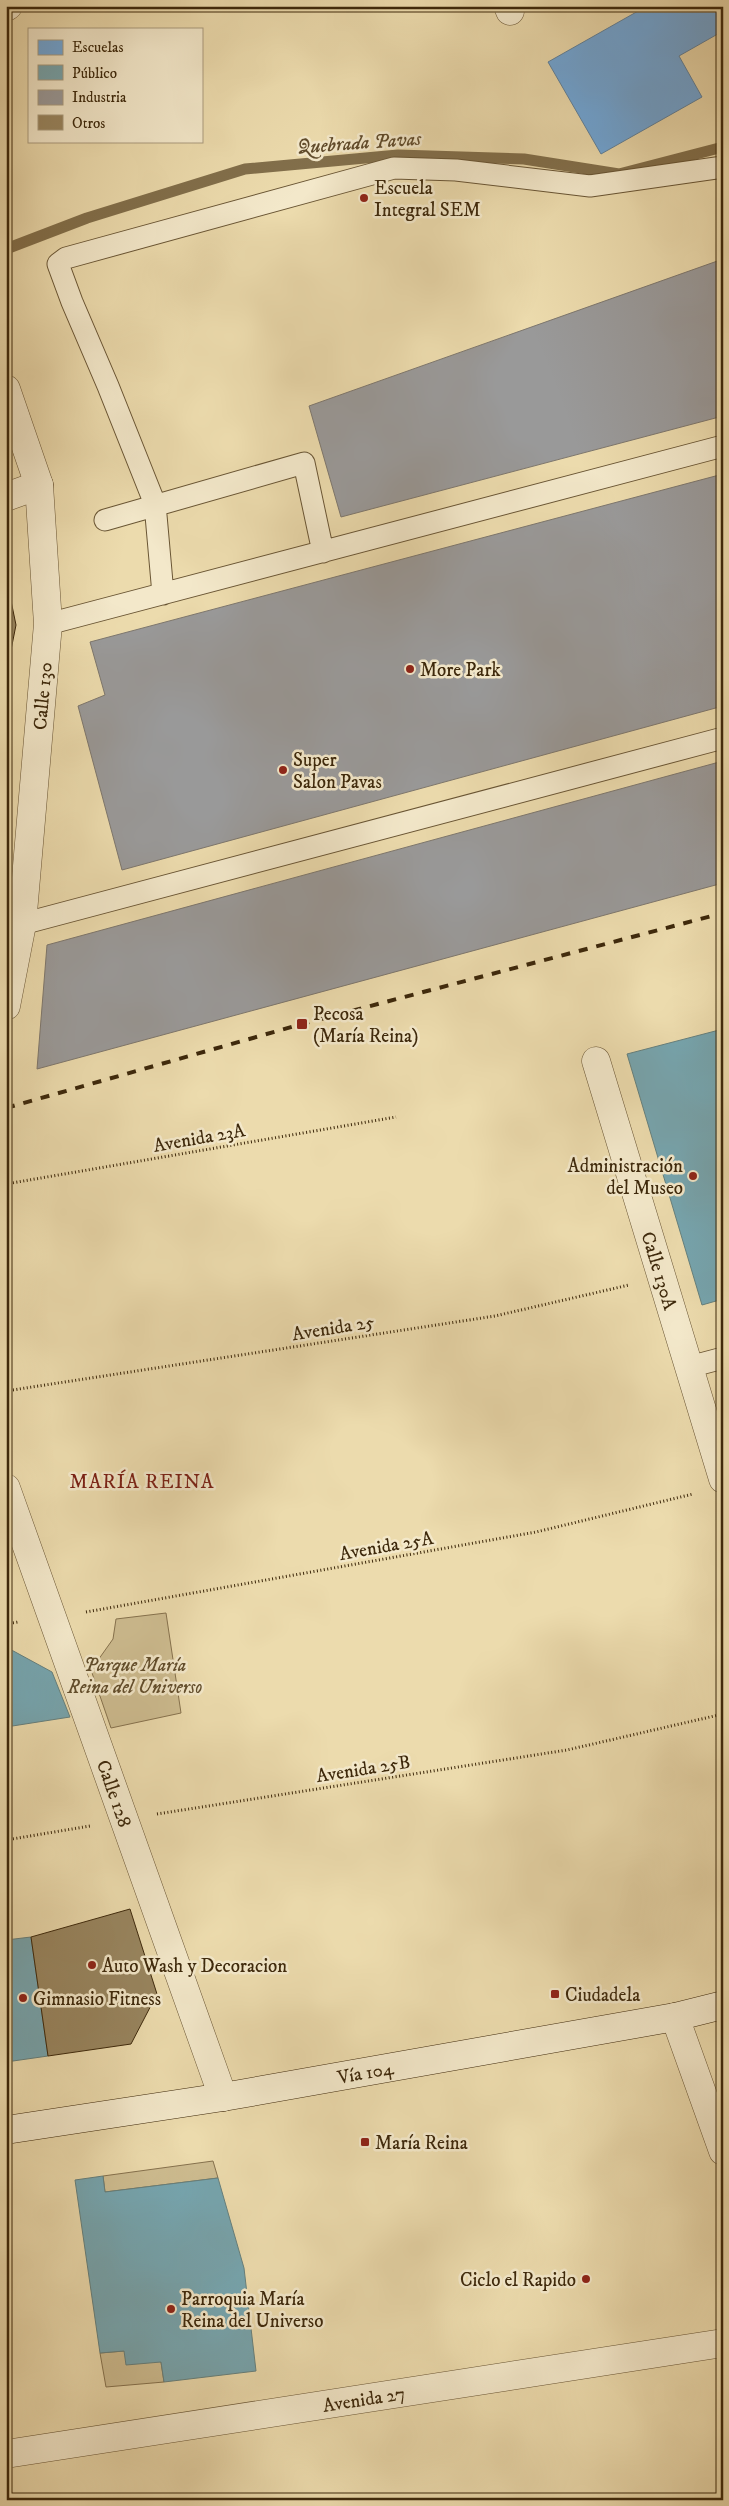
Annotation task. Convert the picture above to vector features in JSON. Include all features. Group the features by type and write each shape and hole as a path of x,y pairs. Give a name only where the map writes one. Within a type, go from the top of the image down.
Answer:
{"street":[{"name":"Calle 130","path":"6,389 39,485 48,624 22,924 6,1006"},
{"path":"6,497 39,485"},
{"name":"Calle 130A","path":"596,1061 723,1479"},
{"name":"Calle 128","path":"6,1488 223,2097"},
{"name":"Vía 104","path":"6,2130 223,2097 675,2017 723,2005"},
{"path":"675,2017 723,2151"},
{"name":"Avenida 27","path":"6,2454 723,2343"}],"lane":[{"path":"163,594 155,504 58,264 66,258 394,168 456,170 590,186 723,167"},
{"path":"48,624 723,446"},
{"path":"105,520 155,504 304,463 323,552"},
{"path":"22,924 723,738"},
{"path":"689,1367 723,1358"}],"path":[{"name":"Avenida 23A","path":"6,1184 396,1117"},
{"name":"Avenida 25","path":"6,1391 495,1316 661,1278"},
{"name":"Avenida 25A","path":"51,1618 536,1532 695,1493"},
{"name":"Avenida 25B","path":"6,1840 567,1750 723,1714"}],"green space":[{"name":"Parque María Reina del Universo","path":"166,1613 181,1713 111,1728 91,1670 113,1639 116,1619"},
{"path":"213,2161 218,2178 105,2192 103,2176"},
{"path":"124,2351 161,2362 164,2382 106,2387 100,2353"}],"building: Escuelas":[{"path":"647,6 723,6 723,31 679,56 702,97 601,154 548,62"}],"building: Público":[{"name":"Administración del Museo","path":"723,1029 723,1299 702,1305 627,1054"},
{"path":"6,1647 52,1672 70,1717 6,1727"},
{"name":"Gimnasio Fitness","path":"31,1937 48,2056 6,2062 6,1940"},
{"name":"Parroquia María Reina del Universo","path":"103,2176 105,2192 218,2178 244,2268 256,2371 164,2382 161,2362 126,2365 124,2351 100,2353 75,2180"}],"building: Industria":[{"path":"723,259 723,416 341,517 309,406"},
{"name":"More Park","path":"723,474 723,706 122,870 78,706 105,695 90,642"},
{"path":"723,761 723,883 37,1069 47,945"}],"building: Otros":[{"path":"6,590 10,596 16,625 10,655 6,657"},
{"name":"Auto Wash y Decoracion","path":"130,1909 157,1994 131,2044 48,2056 31,1937"}],"waterway":[{"name":"Quebrada Pavas","path":"6,249 87,218 245,169 398,155 524,159 619,174 723,147"}],"railway":[{"path":"6,1108 302,1024 723,913"}],"place":[{"name":"Escuela Integral SEM","path":"364,198"},
{"name":"More Park","path":"410,669"},
{"name":"Super Salon Pavas","path":"283,770"},
{"name":"Pecosa (María Reina)","path":"302,1024"},
{"name":"Administración del Museo","path":"693,1176"},
{"name":"Auto Wash y Decoracion","path":"92,1965"},
{"name":"Ciudadela","path":"555,1994"},
{"name":"Gimnasio Fitness","path":"23,1998"},
{"name":"María Reina","path":"365,2142"},
{"name":"Ciclo el Rapido","path":"586,2279"},
{"name":"Parroquia María Reina del Universo","path":"171,2309"}],"district":[{"name":"MARÍA REINA","path":"142,1481"}]}
